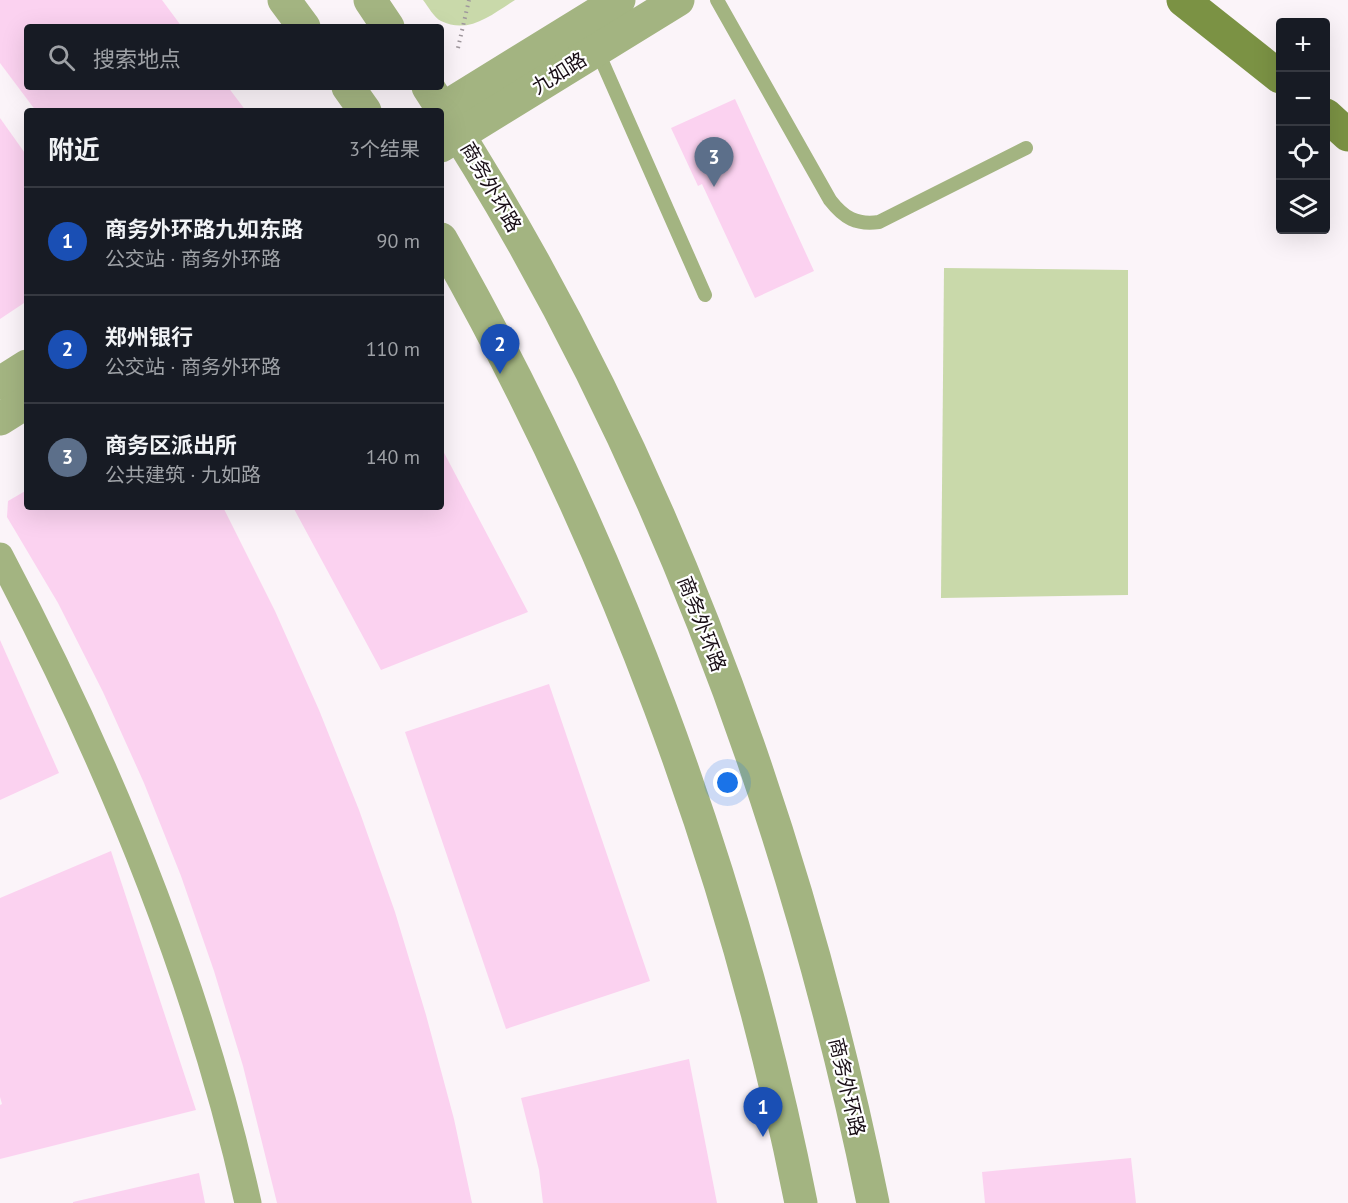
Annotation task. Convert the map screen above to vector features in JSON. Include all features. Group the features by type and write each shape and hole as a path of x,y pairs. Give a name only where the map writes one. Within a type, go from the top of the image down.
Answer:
{"main road":[{"path":"1183,0 1276,73"},
{"path":"1330,119 1348,135"}],"street":[{"path":"284,0 302,24"},
{"path":"370,0 386,24"},
{"name":"九如路","path":"444,116 619,0"},
{"name":"九如路","path":"444,116 597,50 678,0"},
{"path":"350,90 363,108"},
{"name":"商务外环路","path":"444,120 518,234 582,352 646,488 682,572 770,807 834,1029 873,1203"},
{"path":"444,245 519,384 582,517 614,588 666,726 703,828 741,958 766,1047 801,1203"},
{"path":"0,383 24,368"},
{"path":"0,419 24,404"},
{"path":"0,556 43,638 104,768 157,902 203,1038 248,1203"}],"lane":[{"path":"717,0 830,200 840,213 863,224 879,222 1026,148"},
{"path":"597,50 705,295"}],"path":[{"path":"458,48 469,0"}],"green space":[{"path":"423,0 515,0 480,21 461,26 451,25 438,19"},
{"path":"944,268 1128,270 1128,595 941,598"}],"building":[{"path":"0,0 162,0 180,24 24,24 24,90 230,90 244,108 34,108 0,63"},
{"path":"735,99 814,271 755,298 702,184 698,186 671,128"},
{"path":"0,118 24,152 24,303 0,319"},
{"path":"444,453 528,612 381,670 295,510 444,510"},
{"path":"24,492 24,510 224,510 275,611 319,710 359,810 395,912 426,1015 454,1119 472,1203 277,1203 243,1066 214,971 181,876 144,783 103,692 58,603 7,517 8,501"},
{"path":"0,640 59,773 0,800"},
{"path":"549,684 650,981 506,1029 405,732"},
{"path":"111,851 196,1110 0,1159 0,1105 2,1104 0,1097 0,898"},
{"path":"689,1059 717,1203 543,1203 539,1170 521,1098"},
{"path":"1131,1158 1136,1203 985,1203 982,1172"},
{"path":"199,1173 205,1203 73,1203 73,1202"}],"place":[{"name":"商务区派出所","path":"714,187"},
{"name":"郑州银行","path":"500,374"},
{"name":"商务外环路九如东路","path":"763,1137"}]}
